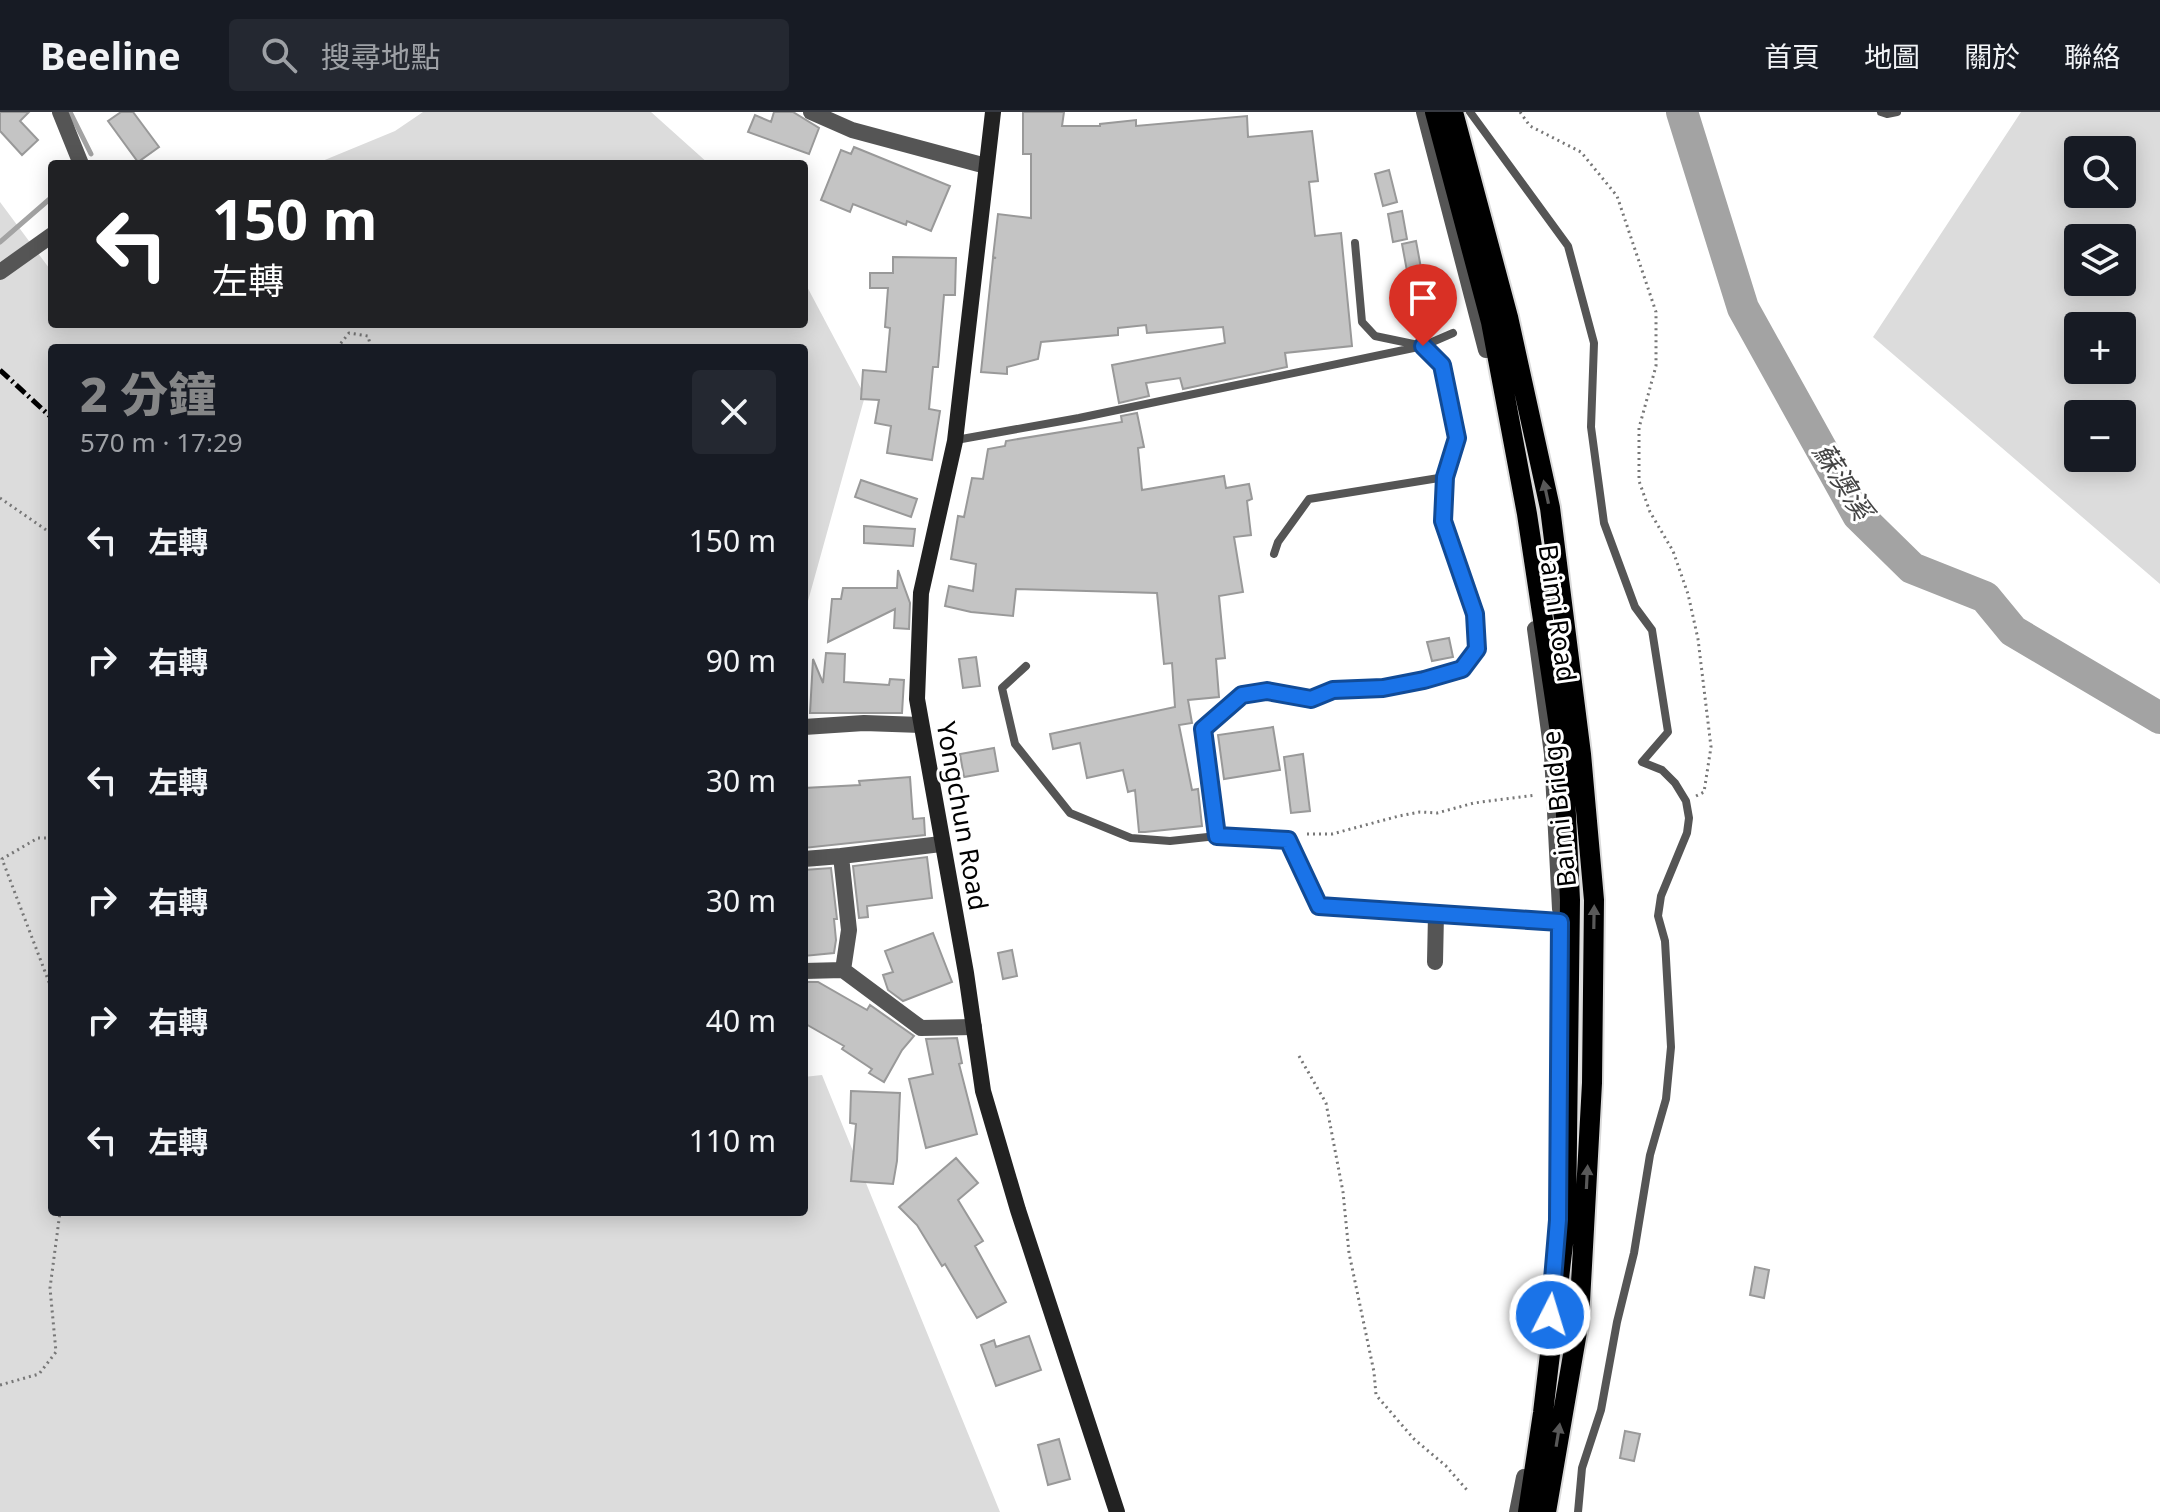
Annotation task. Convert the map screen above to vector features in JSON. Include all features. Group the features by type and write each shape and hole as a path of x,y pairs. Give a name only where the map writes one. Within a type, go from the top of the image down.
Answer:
{"main road":[{"name":"Baimi Bridge","path":"1435,112 1491,322 1527,514 1563,752 1570,900 1566,1219 1528,1512"},
{"name":"Baimi Bridge","path":"1453,112 1508,317 1550,508 1581,754 1594,900 1592,1083 1579,1320 1546,1512"}],"street":[{"path":"60,112 79,160"},
{"path":"811,112 852,130 986,166"},
{"name":"Yongchun Road","path":"993,112 955,441 921,593 917,699 983,1091 1117,1512"},
{"name":"Baimi Road","path":"1424,112 1481,325 1519,515 1552,754 1560,922 1558,1220 1550,1315 1538,1402 1517,1512"},
{"path":"0,272 48,238"},
{"path":"808,727 864,723 921,725"},
{"path":"808,859 941,844"},
{"path":"841,856 849,930 843,970"},
{"path":"1435,962 1436,914"},
{"path":"808,971 843,970 921,1028 974,1027"}],"lane":[{"path":"1470,112 1568,246 1594,343 1591,427 1604,523 1635,607 1652,630 1668,732 1642,762 1662,770 1675,783 1686,801 1689,818 1687,833 1661,896 1658,916 1667,967 1671,1047 1666,1099 1650,1155 1634,1253 1617,1322 1601,1410 1582,1468 1578,1512"},
{"path":"1881,112 1897,112"},
{"path":"1217,836 1203,729 1242,695 1267,691 1311,699 1333,690 1383,688 1424,680 1462,669 1477,649 1475,614 1443,521 1445,477 1457,438 1442,365 1423,346 1375,336 1362,322 1355,243"},
{"path":"955,441 1423,346 1453,333"},
{"path":"1274,554 1278,542 1309,499 1445,477"},
{"path":"1026,666 1002,688 1015,744 1070,813 1131,838 1170,841 1217,836 1288,840 1319,906 1560,922"}],"path":[{"path":"1520,112 1530,126 1581,152 1617,196 1656,312 1656,366 1639,428 1639,481 1650,512 1673,551 1688,594 1698,639 1711,747 1704,792 1686,801"},
{"path":"340,344 349,333 368,336 370,344"},
{"path":"0,498 48,531"},
{"path":"1307,834 1332,834 1399,816 1437,813 1474,803 1536,795"},
{"path":"48,838 38,838 2,859 48,980"},
{"path":"1299,1056 1326,1103 1343,1192 1349,1253 1376,1395 1414,1439 1446,1466 1467,1490"},
{"path":"0,1385 39,1374 56,1352 50,1288 59,1216"}],"shaded area":[{"path":"423,112 651,112 705,160 325,160 395,131"},
{"path":"2021,112 2160,112 2160,584 1873,337"},
{"path":"0,202 48,267 48,328 808,328 808,289 865,396 808,601 808,344 48,344 48,1216 808,1216 808,1077 822,1075 1000,1512 0,1512"}],"building":[{"path":"0,112 29,112 20,121 38,140 22,155 0,131"},
{"path":"121,112 133,112 159,147 137,160 108,121"},
{"path":"774,112 793,112 819,128 809,154 748,132 755,115 771,122"},
{"path":"1023,112 1064,112 1062,126 1100,126 1136,120 1136,126 1247,116 1248,137 1312,131 1318,181 1309,182 1315,236 1341,233 1352,346 1285,353 1287,367 1183,389 1180,378 1146,383 1149,396 1119,403 1112,365 1225,343 1223,327 1147,333 1146,325 1118,328 1118,335 1041,342 1038,359 1007,367 1007,374 981,372 993,258 996,258 993,257 998,214 1031,218 1031,154 1023,154"},
{"path":"854,147 950,186 931,231 907,221 906,225 853,204 850,212 821,200 841,150 851,154"},
{"path":"1389,170 1397,202 1383,206 1375,174"},
{"path":"1402,211 1407,239 1393,242 1388,214"},
{"path":"1416,241 1421,268 1407,271 1402,244"},
{"path":"893,257 956,258 955,295 944,295 938,367 933,367 929,409 940,411 932,460 887,453 891,426 875,423 879,400 861,399 863,370 886,372 890,328 885,327 888,288 870,288 870,273 893,273"},
{"path":"1137,413 1144,447 1138,448 1142,490 1224,476 1226,488 1249,484 1252,499 1247,501 1251,535 1234,537 1243,592 1219,596 1225,658 1216,659 1219,697 1188,700 1192,723 1179,725 1192,790 1198,789 1202,826 1145,832 1139,832 1135,790 1128,792 1123,770 1087,778 1080,743 1053,749 1050,734 1175,707 1172,663 1164,664 1157,593 1016,589 1013,616 945,606 949,586 973,591 976,564 951,559 958,516 964,517 972,478 983,479 988,449 1005,446 1006,441 1122,422 1121,416"},
{"path":"861,480 917,499 911,517 855,497"},
{"path":"864,526 915,529 913,546 864,543"},
{"path":"898,570 910,603 909,629 894,628 895,609 828,642 832,599 841,599 843,588 897,588"},
{"path":"1449,638 1453,657 1432,661 1427,642"},
{"path":"826,653 845,654 844,682 889,685 890,679 904,680 902,713 810,713 813,659 823,683"},
{"path":"976,657 980,686 963,688 959,659"},
{"path":"1273,727 1280,770 1224,779 1218,735"},
{"path":"994,748 998,771 964,777 960,754"},
{"path":"1303,754 1310,811 1291,813 1284,757"},
{"path":"910,777 913,819 924,818 925,835 808,848 808,788 860,785 859,781"},
{"path":"927,857 932,898 867,906 868,917 859,918 853,866"},
{"path":"831,868 837,919 834,919 834,953 808,956 808,870"},
{"path":"933,933 952,982 903,1001 888,990 883,975 893,972 885,951"},
{"path":"1012,950 1017,976 1003,979 998,953"},
{"path":"808,982 818,982 867,1010 870,1005 914,1036 902,1050 884,1082 869,1073 872,1069 842,1049 844,1046 808,1025"},
{"path":"957,1038 962,1063 959,1064 977,1134 926,1148 909,1079 933,1074 926,1039"},
{"path":"851,1091 900,1093 893,1184 851,1181 856,1124 850,1123"},
{"path":"956,1158 978,1183 958,1200 983,1241 975,1246 1006,1302 977,1318 945,1264 942,1266 917,1225 899,1207"},
{"path":"1755,1267 1769,1270 1764,1298 1750,1295"},
{"path":"1029,1336 1041,1370 996,1386 981,1345 994,1340 996,1347"},
{"path":"1625,1431 1640,1434 1634,1461 1620,1458"},
{"path":"1059,1439 1070,1479 1048,1485 1038,1445"}],"waterway":[{"path":"70,112 91,154"},
{"name":"蘇澳溪","path":"1682,112 1743,308 1858,515 1912,568 1985,597 2013,631 2160,718"},
{"path":"0,242 48,200"}],"railway":[{"path":"0,370 48,414"}],"route":[{"path":"1423,346 1442,365 1457,438 1445,477 1443,521 1475,614 1477,649 1462,669 1424,680 1383,688 1333,690 1311,699 1267,691 1242,695 1203,729 1217,836 1288,840 1319,906 1560,922 1558,1220 1550,1315"}]}
